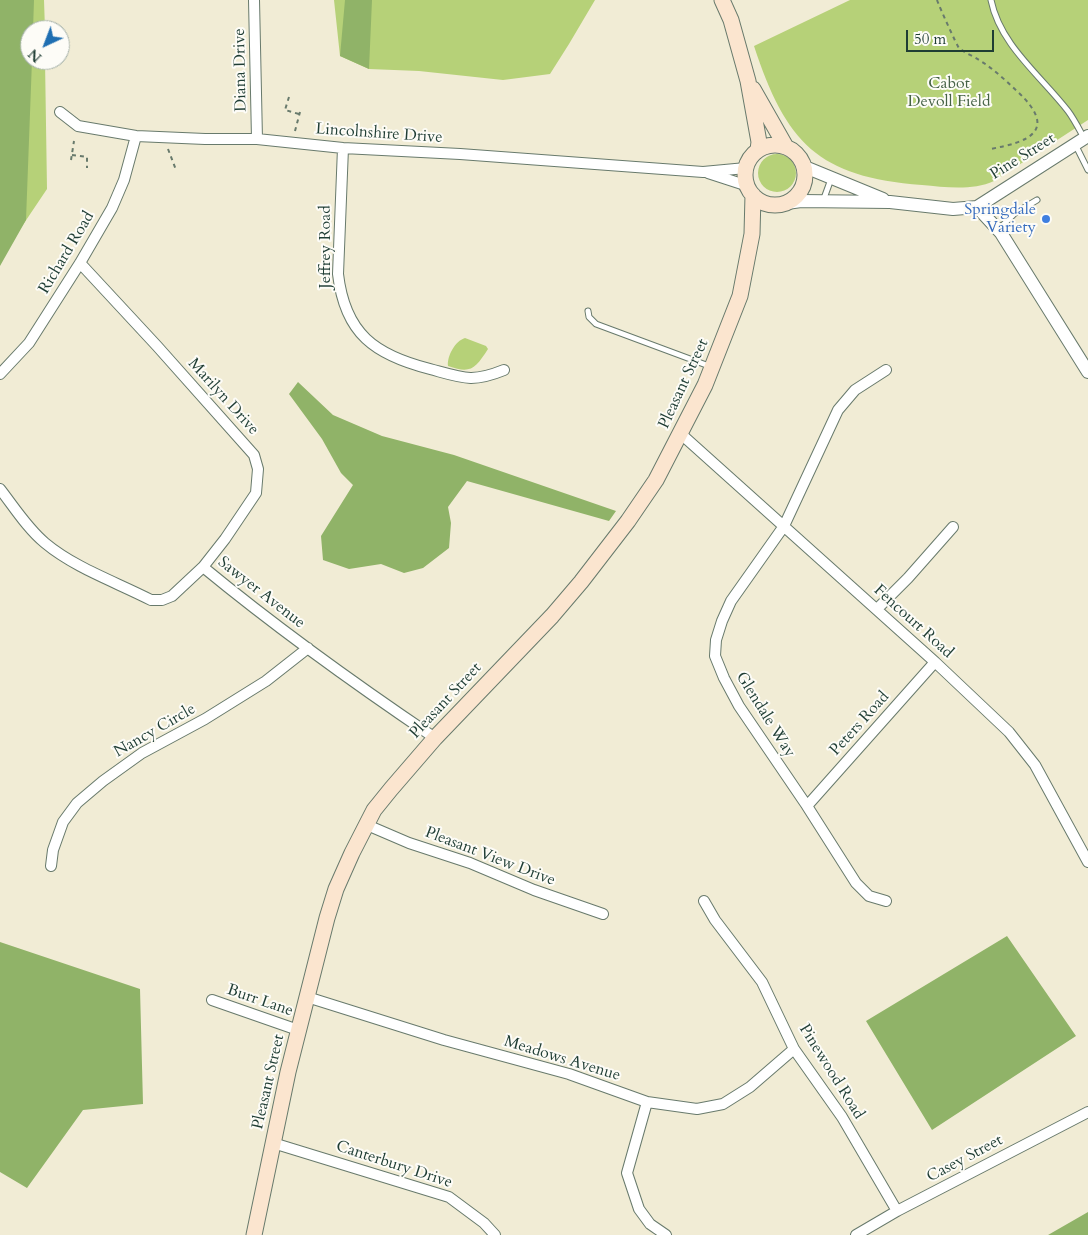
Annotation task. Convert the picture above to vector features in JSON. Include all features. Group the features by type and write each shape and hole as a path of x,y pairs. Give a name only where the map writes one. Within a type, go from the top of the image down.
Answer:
{"main road":[{"path":"722,0 731,20 748,81 759,142 758,150"},
{"path":"748,81 786,147"},
{"path":"771,145 786,147 798,155 805,167 805,182 793,200 779,204 765,204 750,191 745,175 748,161 758,150 771,145"},
{"name":"Pleasant Street","path":"254,1235 288,1072 336,889 374,810 435,738 552,616 594,566 656,480 681,434 712,368 740,296 752,234 750,191"},
{"name":"Pleasant Street","path":"752,234 779,204"}],"street":[{"name":"Diana Drive","path":"254,0 257,140"},
{"name":"Lincolnshire Drive","path":"60,112 78,126 136,136 257,140 343,148 460,154 703,172 746,168"},
{"name":"Richard Road","path":"0,374 29,343 80,263 112,208 124,180 136,136"},
{"name":"Pine Street","path":"977,207 1082,139"},
{"name":"Jeffrey Road","path":"343,148 338,274 341,294 350,319 366,339 382,352 405,363 468,379 488,377 504,370"},
{"path":"805,167 890,202"},
{"name":"Lincolnshire Drive","path":"703,172 750,191"},
{"path":"779,204 823,201 890,202 953,209 977,207 999,230 1088,372"},
{"name":"Marilyn Drive","path":"80,263 163,352 254,455 258,469 256,493 225,539 203,567"},
{"name":"Glendale Way","path":"886,370 862,385 842,404 834,416 784,526 731,600 716,640 714,656 739,706 807,806 856,883 869,896 886,901"},
{"name":"Fencourt Road","path":"681,434 877,609 1009,732 1035,765 1088,862"},
{"name":"Sawyer Avenue","path":"0,489 24,522 44,543 74,562 151,600 162,600 172,596 203,567 243,600 308,648 435,738"},
{"path":"877,609 908,578 953,527"},
{"name":"Nancy Circle","path":"50,866 53,850 63,822 77,803 103,781 142,753 205,719 266,681 308,648"},
{"name":"Peters Road","path":"807,806 935,662"},
{"name":"Pleasant View Drive","path":"367,825 409,843 470,863 534,890 603,914"},
{"name":"Pinewood Road","path":"704,900 721,928 762,982 794,1049 842,1117 897,1211"},
{"name":"Meadows Avenue","path":"307,996 444,1040 569,1074 648,1102 697,1109 723,1104 750,1087 794,1049"},
{"name":"Burr Lane","path":"212,1000 298,1030"},
{"path":"648,1102 627,1173 639,1208 650,1224 666,1235"},
{"name":"Casey Street","path":"856,1235 897,1211 1088,1112"},
{"name":"Canterbury Drive","path":"273,1143 449,1197 484,1223 495,1235"}],"lane":[{"path":"991,0 999,26 1009,42 1069,112 1082,139 1088,170"},
{"path":"823,201 831,179"},
{"path":"999,230 1015,213 1037,200"},
{"path":"588,311 589,317 596,324 712,368"}],"path":[{"path":"937,0 959,48 995,71 1029,103 1037,115 1037,125 1029,137 1013,144 990,149"},
{"path":"288,97 285,110 299,113 292,143"},
{"path":"71,160 74,141"},
{"path":"168,149 176,170"},
{"path":"72,155 87,157 87,168"}],"green space":[{"path":"0,0 44,0 45,20 20,20 20,70 45,70 47,189 0,259"},
{"path":"0,0 34,0 33,20 20,20 20,70 32,70 26,220 0,266"},
{"path":"334,0 595,0 550,74 503,80 419,71 369,69 340,56"},
{"path":"345,0 372,0 369,69 340,56"},
{"name":"Cabot Devoll Field","path":"850,0 1088,0 1088,120 994,181 977,186 949,187 886,181 856,174 832,163 811,149 794,130 779,108 754,46"},
{"path":"777,154 790,160 796,173 790,186 777,192 764,186 758,173 764,160"},
{"path":"465,338 486,346 488,349 480,361 472,368 462,370 448,366 452,349"},
{"path":"298,382 333,415 382,436 454,455 616,511 609,521 467,481 448,507 451,523 449,548 423,568 404,573 381,564 349,569 323,560 321,536 353,485 341,473 322,439 289,394"},
{"path":"1007,936 1076,1036 932,1130 866,1021"},
{"path":"0,942 140,989 143,1104 83,1110 27,1188 0,1172"},
{"path":"1088,1212 1088,1235 1048,1235"}],"place":[{"name":"Springdale Variety","path":"1046,219"}]}
